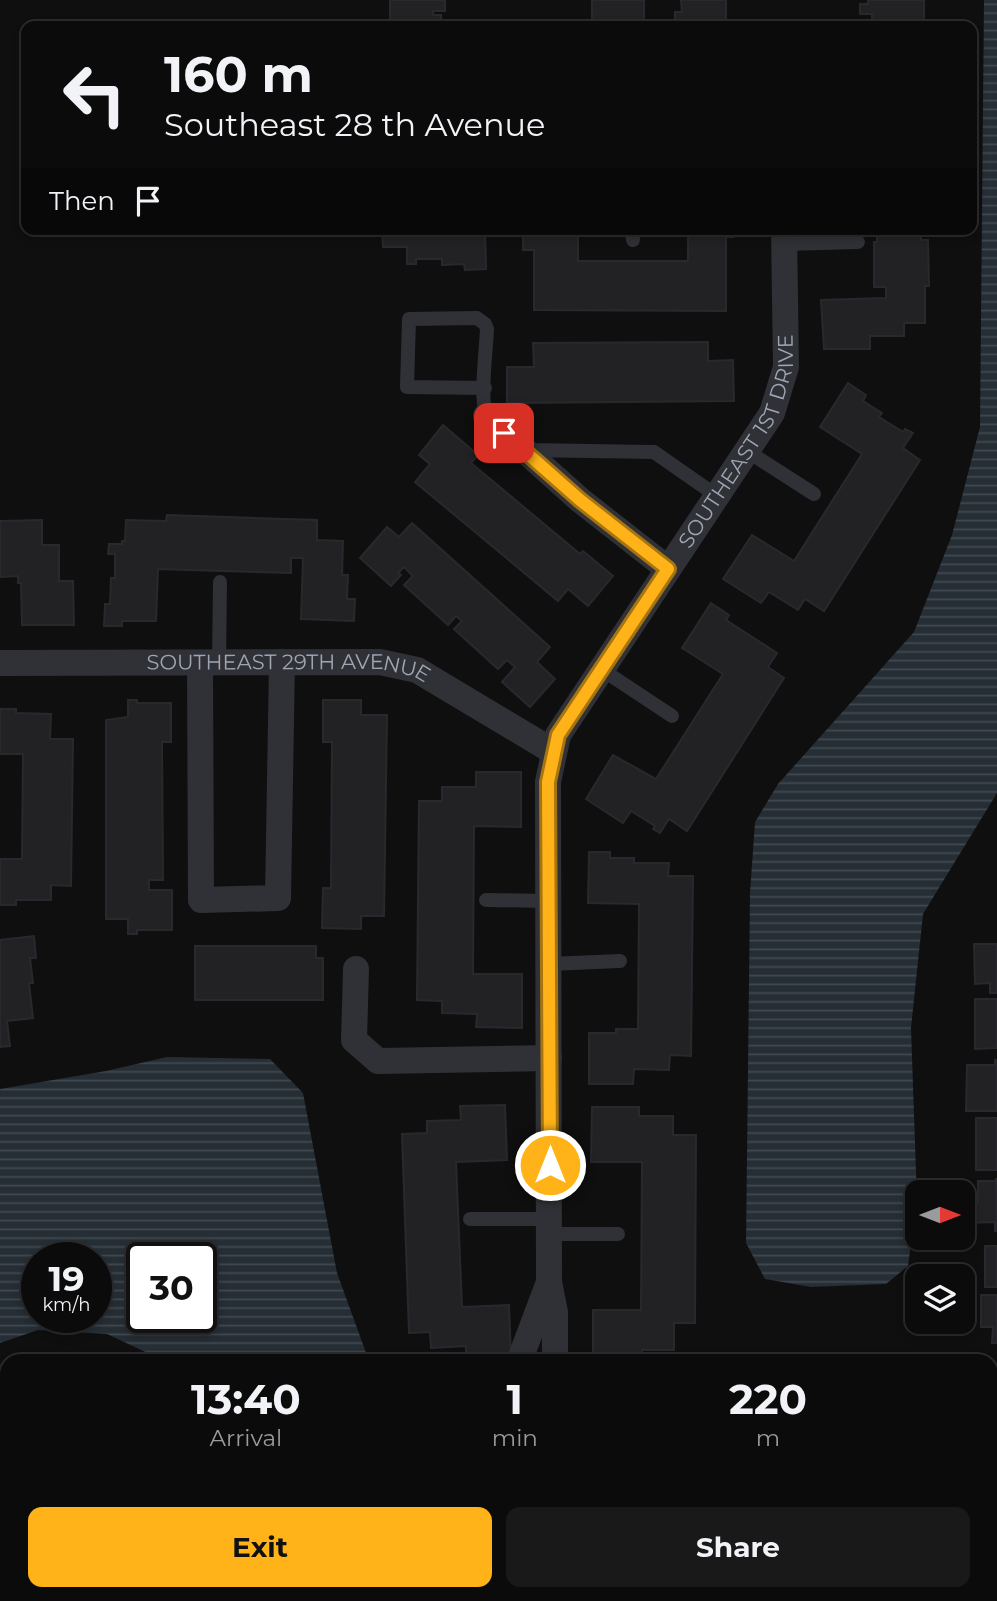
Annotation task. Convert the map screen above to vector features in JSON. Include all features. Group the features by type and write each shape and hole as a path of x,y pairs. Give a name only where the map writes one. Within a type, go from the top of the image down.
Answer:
{"street":[{"name":"SOUTHEAST 1ST DRIVE","path":"555,1354 555,1312 550,1282 548,782 554,752 558,735 772,413 786,368 784,237"},
{"path":"486,416 580,500 668,569"},
{"path":"209,663 201,900 278,898 282,662"},
{"name":"SOUTHEAST 29TH AVENUE","path":"0,663 380,662 417,670 554,752"},
{"path":"356,969 354,1040 378,1061 549,1058"},
{"name":"SOUTHEAST 1ST DRIVE","path":"522,1354 550,1282"}],"lane":[{"path":"784,237 858,242"},
{"path":"485,388 407,387 409,319 481,320 487,330 486,416"},
{"path":"522,449 654,452 717,496"},
{"path":"747,451 814,494"},
{"path":"209,663 220,582"},
{"path":"601,669 672,716"},
{"path":"486,900 549,901"},
{"path":"549,964 620,961"},
{"path":"470,1219 618,1234"}],"shaded area":[{"path":"984,0 997,0 997,793 923,914 911,1028 916,1180 905,1180 905,1250 910,1250 908,1264 905,1264 905,1268 886,1284 811,1287 765,1279 746,1243 750,893 755,822 778,784 914,632 952,535 980,427"},
{"path":"167,1057 270,1059 303,1093 337,1273 366,1354 150,1354 107,1334 90,1333 112,1333 112,1242 21,1242 21,1333 29,1333 0,1343 0,1089 106,1071"}],"building":[{"path":"390,0 445,0 445,11 433,11 433,15 441,15 441,21 390,21"},
{"path":"592,0 644,0 644,21 592,21"},
{"path":"681,0 726,0 726,21 675,21 675,12 682,12"},
{"path":"868,0 924,0 924,21 872,21 872,14 860,14 860,4 868,4"},
{"path":"382,235 485,235 486,269 465,270 464,264 442,265 442,259 416,259 416,264 407,264 407,247 383,247"},
{"path":"523,235 578,235 578,261 688,261 688,235 734,235 726,237 726,311 534,310 534,250 523,250"},
{"path":"877,235 921,235 921,240 928,240 929,286 925,286 925,323 904,323 904,336 870,336 870,349 824,349 821,300 886,298 886,287 874,287 874,242 877,242"},
{"path":"708,342 708,361 733,360 734,401 507,403 507,367 534,367 533,343"},
{"path":"848,383 866,395 863,401 882,413 879,417 903,432 905,429 913,433 903,448 920,460 824,611 805,599 798,610 769,592 761,603 723,579 752,535 794,561 862,454 820,427"},
{"path":"443,425 478,455 471,463 580,554 583,551 613,576 588,606 568,589 558,601 415,482 430,464 419,455"},
{"path":"167,515 317,520 317,540 343,541 342,575 348,575 347,599 355,599 354,621 301,619 303,558 291,558 291,573 158,569 156,621 122,621 122,626 104,626 105,604 110,604 111,578 115,578 115,554 108,554 109,544 122,544 122,541 125,541 126,520 166,521"},
{"path":"42,520 42,545 59,545 59,581 73,581 74,625 22,625 21,583 18,583 18,576 0,577 0,521"},
{"path":"412,523 550,647 537,662 555,679 530,707 502,682 515,667 507,660 498,669 454,629 462,621 456,616 448,625 404,585 413,576 404,567 391,586 360,558 387,527 399,537"},
{"path":"711,603 729,615 726,620 777,653 768,667 784,678 687,831 669,819 660,833 653,829 655,826 631,811 623,823 586,799 613,755 656,779 723,674 682,648"},
{"path":"128,700 137,700 137,703 171,703 171,742 162,742 163,880 149,880 149,890 172,890 172,930 137,930 137,934 128,934 128,919 106,919 106,720 128,717"},
{"path":"323,700 361,700 361,715 387,715 384,916 361,916 361,929 322,928 323,888 331,888 332,742 323,742"},
{"path":"0,709 16,709 16,713 51,714 50,739 73,739 71,886 51,885 51,900 16,900 16,905 0,905 0,859 22,859 23,754 0,754"},
{"path":"476,772 521,772 521,827 474,826 473,974 522,974 522,1028 476,1027 477,1014 442,1013 442,1001 417,1000 419,801 442,801 442,787 476,787"},
{"path":"589,852 610,852 610,858 634,858 634,863 669,863 668,876 693,876 691,1056 670,1055 669,1070 634,1069 633,1084 589,1084 589,1033 616,1033 616,1029 638,1029 639,904 588,903"},
{"path":"34,936 36,958 30,958 33,983 29,983 33,1018 7,1021 10,1046 0,1047 0,940"},
{"path":"974,944 997,944 997,993 990,993 990,983 975,984"},
{"path":"195,946 316,946 316,958 323,958 323,1000 195,1000"},
{"path":"975,999 997,999 997,1048 975,1049"},
{"path":"995,1060 997,1111 966,1111 967,1065 995,1065"},
{"path":"505,1105 507,1160 456,1162 462,1307 509,1305 511,1354 466,1354 466,1346 431,1348 430,1332 409,1333 402,1134 427,1133 427,1121 461,1120 460,1106"},
{"path":"592,1107 639,1107 639,1116 673,1116 673,1135 696,1135 695,1323 674,1323 674,1350 642,1350 642,1354 593,1354 593,1310 641,1310 642,1162 591,1162"},
{"path":"976,1118 997,1118 997,1170 976,1170"},
{"path":"996,1178 997,1231 995,1231 995,1222 975,1223 975,1203 978,1203 978,1181 996,1181"},
{"path":"985,1246 997,1246 997,1287 985,1287"},
{"path":"981,1295 997,1295 997,1343 992,1343 993,1327 981,1327"}],"route":[{"path":"504,433 580,500 668,569 558,735 548,782 550,1165"}]}
